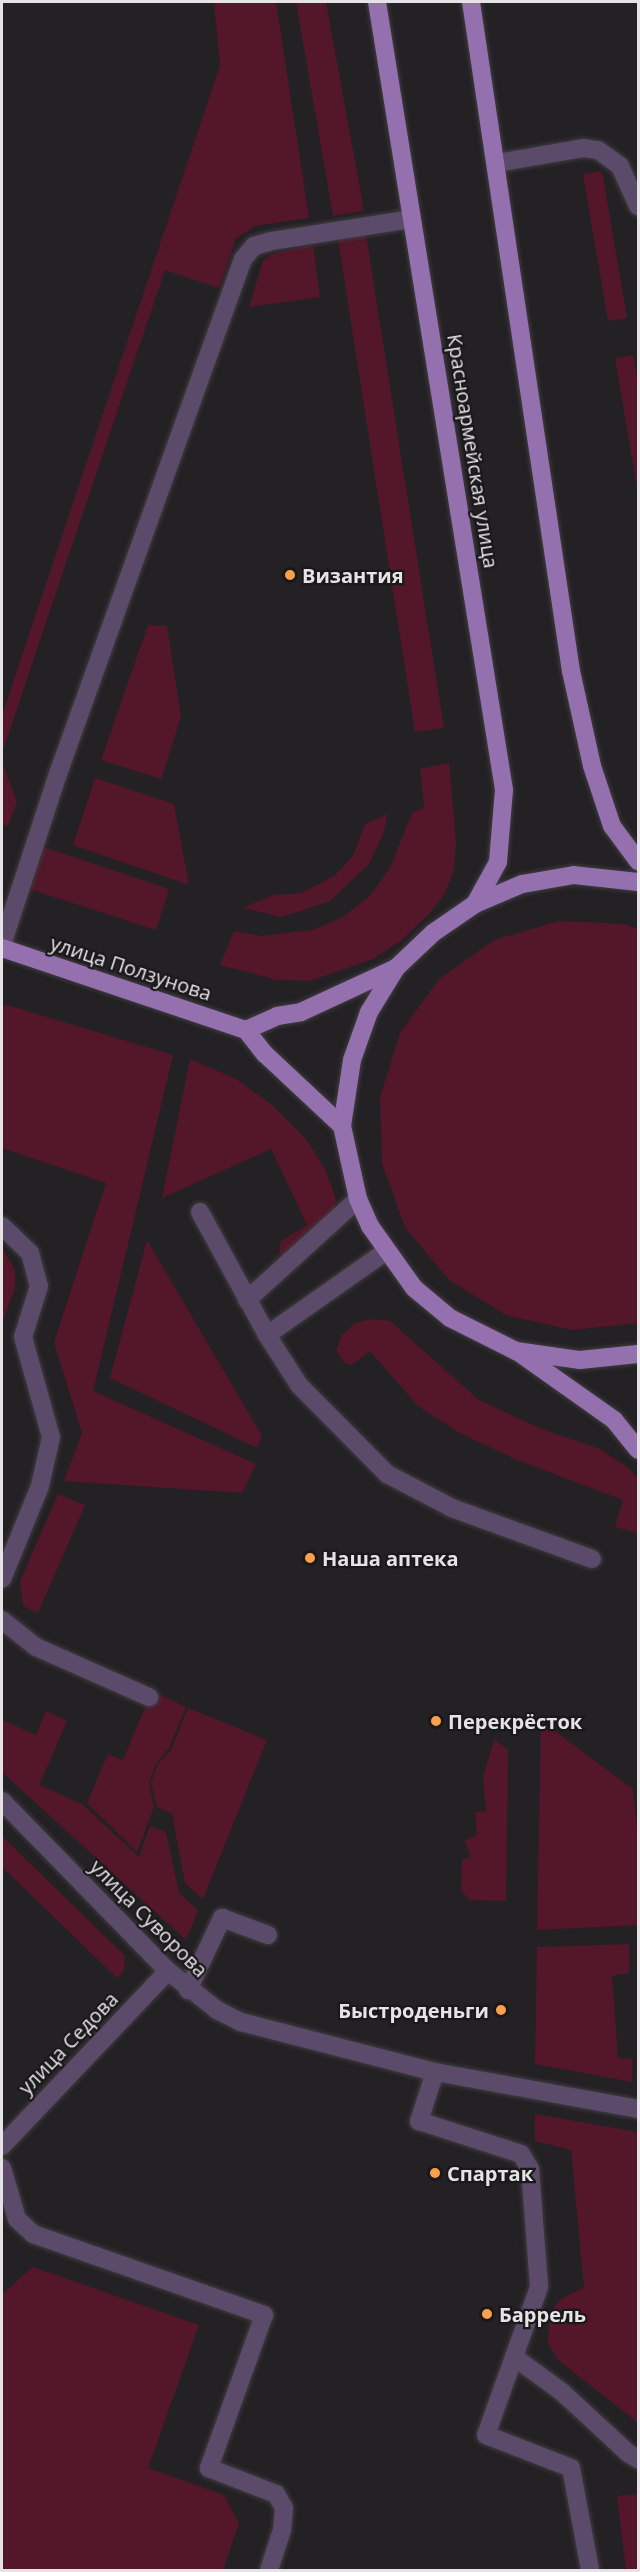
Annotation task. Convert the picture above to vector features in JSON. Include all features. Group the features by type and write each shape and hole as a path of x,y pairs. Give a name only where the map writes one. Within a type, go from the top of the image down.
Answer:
{"main road":[{"name":"Красноармейская улица","path":"377,2 504,790 498,862 475,904"},
{"path":"471,2 572,671 592,766 612,826 639,861"},
{"path":"639,882 574,875 522,884 475,904 433,933 396,968 369,1012 352,1060 342,1126 358,1199 385,1252 414,1288 450,1318 516,1351 614,1420 639,1450"},
{"name":"улица Ползунова","path":"2,947 246,1030"},
{"path":"342,1126 265,1054 246,1030 277,1016 301,1012 396,968"},
{"path":"516,1351 580,1360 634,1357"}],"street":[{"path":"497,163 583,148 598,150 620,166 639,206"},
{"path":"2,947 59,771 243,259 254,246 272,241 411,219"},
{"path":"247,1300 358,1199"},
{"path":"200,1212 267,1335 299,1385 326,1415 387,1473 452,1508 592,1558"},
{"path":"2,1226 30,1253 39,1286 24,1337 51,1437 39,1486 2,1579"},
{"path":"267,1335 385,1252"},
{"path":"2,1620 36,1647 149,1697"},
{"name":"улица Суворова","path":"2,1801 188,1990 241,2022 435,2072 639,2109"},
{"path":"188,1990 222,1918 268,1935"},
{"name":"улица Седова","path":"2,2146 168,1971"},
{"path":"435,2072 419,2121 521,2154 530,2169 539,2287 486,2435 571,2468 590,2571"},
{"path":"2,2168 17,2219 33,2234 264,2315 209,2468 276,2494 284,2508 269,2571"},
{"path":"514,2357 562,2392 628,2453 639,2459"}],"shaded area":[{"path":"214,2 276,2 309,218 255,226 236,239 219,288 165,270 2,753 2,715 220,65"},
{"path":"296,2 326,2 364,211 333,216"},
{"path":"602,171 627,318 608,321 583,174"},
{"path":"366,235 444,728 415,732 338,240"},
{"path":"313,245 320,297 249,307 263,261 272,254"},
{"path":"633,355 638,384 638,494 615,358"},
{"path":"148,625 167,626 181,717 161,779 101,760"},
{"path":"2,762 17,802 8,826 2,824"},
{"path":"449,763 456,842 454,869 445,893 430,913 402,940 373,959 310,981 277,980 220,965 234,931 261,936 312,930 341,918 369,897 390,868 412,813 424,807 420,769"},
{"path":"95,778 174,804 189,885 73,845"},
{"path":"387,814 384,832 369,864 330,901 282,917 243,908 273,895 301,893 334,876 353,856 365,824"},
{"path":"37,845 169,889 156,930 23,887"},
{"path":"559,921 625,924 638,929 638,1323 572,1330 506,1315 449,1280 405,1227 382,1164 380,1097 400,1033 439,979 494,940"},
{"path":"7,1005 173,1055 93,1391 256,1464 242,1493 64,1481 82,1433 54,1342 106,1183 2,1148 2,1007"},
{"path":"190,1059 236,1079 272,1105 306,1139 326,1171 336,1199 330,1230 317,1250 304,1261 292,1261 282,1256 279,1250 281,1241 307,1225 271,1149 162,1198"},
{"path":"147,1240 262,1436 257,1448 110,1378"},
{"path":"2,1246 15,1271 15,1288 2,1324"},
{"path":"373,1319 390,1321 479,1400 544,1430 600,1449 630,1469 638,1479 638,1533 615,1527 623,1500 517,1460 458,1432 418,1406 370,1351 351,1365 344,1363 336,1350 342,1335 355,1323"},
{"path":"58,1494 85,1505 38,1613 23,1606 20,1581"},
{"path":"152,1691 186,1707 169,1748 155,1765 149,1783 154,1807 137,1852 87,1803 108,1754 123,1760"},
{"path":"188,1708 267,1740 203,1899 185,1883 172,1814 157,1807 151,1783 157,1765 171,1750"},
{"path":"46,1711 67,1721 39,1785 82,1804 139,1857 150,1826 166,1832 179,1893 198,1910 186,1940 2,1772 2,1720 36,1735"},
{"path":"541,1721 633,1789 638,1839 638,1925 537,1930"},
{"path":"494,1740 508,1749 506,1901 469,1900 461,1890 462,1859 471,1858 465,1840 477,1835 475,1812 486,1811 483,1777"},
{"path":"2,1836 125,1956 124,1971 117,1978 2,1867"},
{"path":"629,1944 629,1973 612,1976 618,2058 633,2059 632,2082 535,2064 537,1947"},
{"path":"535,2114 638,2132 638,2423 557,2359 548,2343 550,2313 561,2299 584,2287 571,2150 535,2141"},
{"path":"33,2267 199,2325 148,2468 224,2495 239,2523 223,2570 2,2570 2,2294"},
{"path":"638,2494 638,2570 626,2570 617,2496"}],"place":[{"name":"Византия","path":"290,575"},
{"name":"Наша аптека","path":"310,1558"},
{"name":"Перекрёсток","path":"436,1721"},
{"name":"Быстроденьги","path":"501,2010"},
{"name":"Спартак","path":"435,2173"},
{"name":"Баррель","path":"487,2314"}]}
